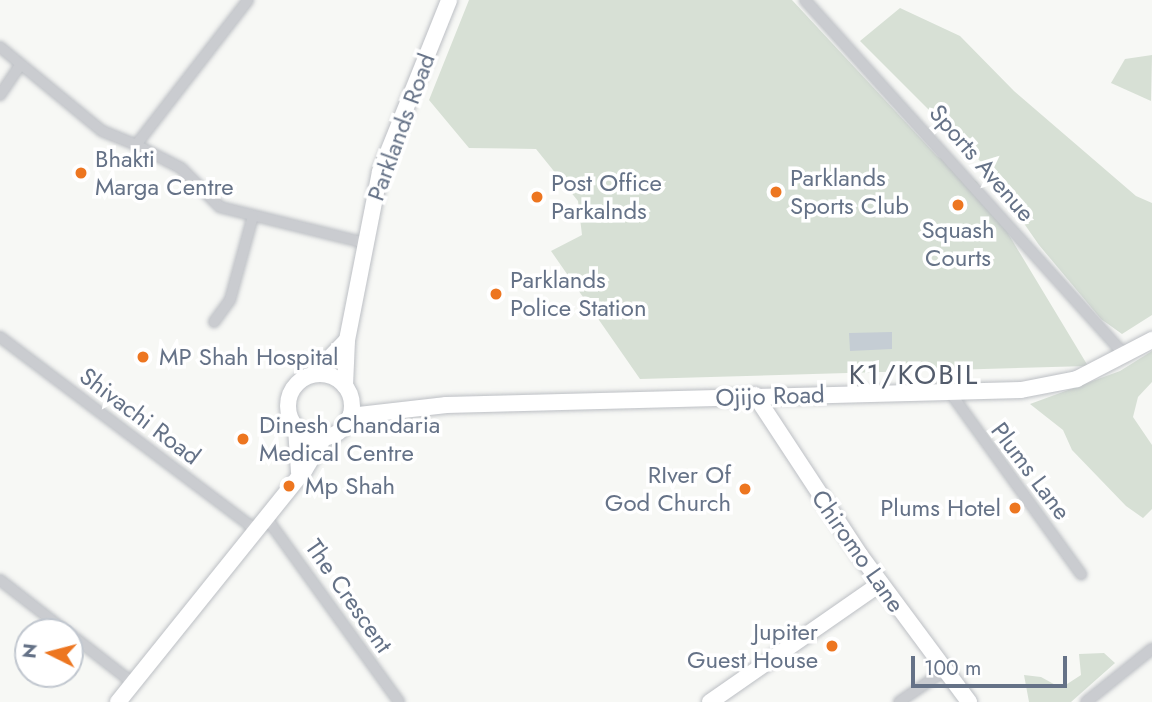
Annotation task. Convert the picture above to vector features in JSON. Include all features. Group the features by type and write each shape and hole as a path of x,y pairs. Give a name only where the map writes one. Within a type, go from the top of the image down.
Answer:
{"main road":[{"name":"Parklands Road","path":"348,390 347,340 380,173 449,0"},
{"path":"299,472 296,428 288,400 297,383 314,374 347,340"},
{"name":"Ojijo Road","path":"350,416 377,411 1056,386 1152,340"},
{"path":"314,374 337,378 348,390 377,411"},
{"path":"118,702 299,472 304,471 324,438 335,434 350,416 348,390"},
{"name":"Chiromo Lane","path":"755,395 774,430 944,671 969,702"},
{"path":"296,428 324,438"},
{"path":"710,702 881,583"}],"street":[{"path":"135,145 248,0"},
{"name":"Sports Avenue","path":"805,0 1125,355"},
{"path":"0,47 102,131 181,168 219,207 365,243"},
{"path":"0,95 20,65"},
{"path":"214,322 230,300 253,216"},
{"name":"Shivachi Road","path":"0,337 255,529"},
{"name":"Plums Lane","path":"949,391 1081,573"},
{"name":"The Crescent","path":"265,516 399,702"},
{"path":"0,580 49,618"},
{"path":"84,645 133,683"},
{"path":"1086,702 1152,649"},
{"path":"899,702 944,671"}],"shaded area":[{"name":"Parklands Sports Club","path":"469,0 792,0 937,156 977,182 1088,366 640,379 551,251 582,235 578,201 536,149 469,148 429,100"},
{"path":"900,8 960,36 1014,91 1136,196 1152,203 1152,315 1122,334 1101,319 1039,245 981,162 860,41"},
{"path":"1152,55 1151,101 1111,83 1125,59"},
{"path":"892,332 892,349 850,351 849,333"},
{"path":"1152,351 1152,382 1138,397 1133,417 1152,445 1152,509 1143,518 1126,506 1072,450 1063,430 1030,404 1120,371"},
{"path":"1104,653 1115,663 1071,702 1029,702 1024,675 1041,677 1061,688 1081,675 1079,654"}],"place":[{"name":"Bhakti Marga Centre","path":"81,173"},
{"name":"Parklands Sports Club","path":"776,192"},
{"name":"Post Office Parkalnds","path":"537,197"},
{"name":"Squash Courts","path":"958,205"},
{"name":"Parklands Police Station","path":"496,294"},
{"name":"MP Shah Hospital","path":"143,357"},
{"name":"Dinesh Chandaria Medical Centre","path":"243,439"},
{"name":"Mp Shah","path":"289,486"},
{"name":"RIver Of God Church","path":"745,489"},
{"name":"Plums Hotel","path":"1015,508"},
{"name":"Jupiter Guest House","path":"832,646"}],"district":[{"name":"K1/KOBIL","path":"914,375"}]}
